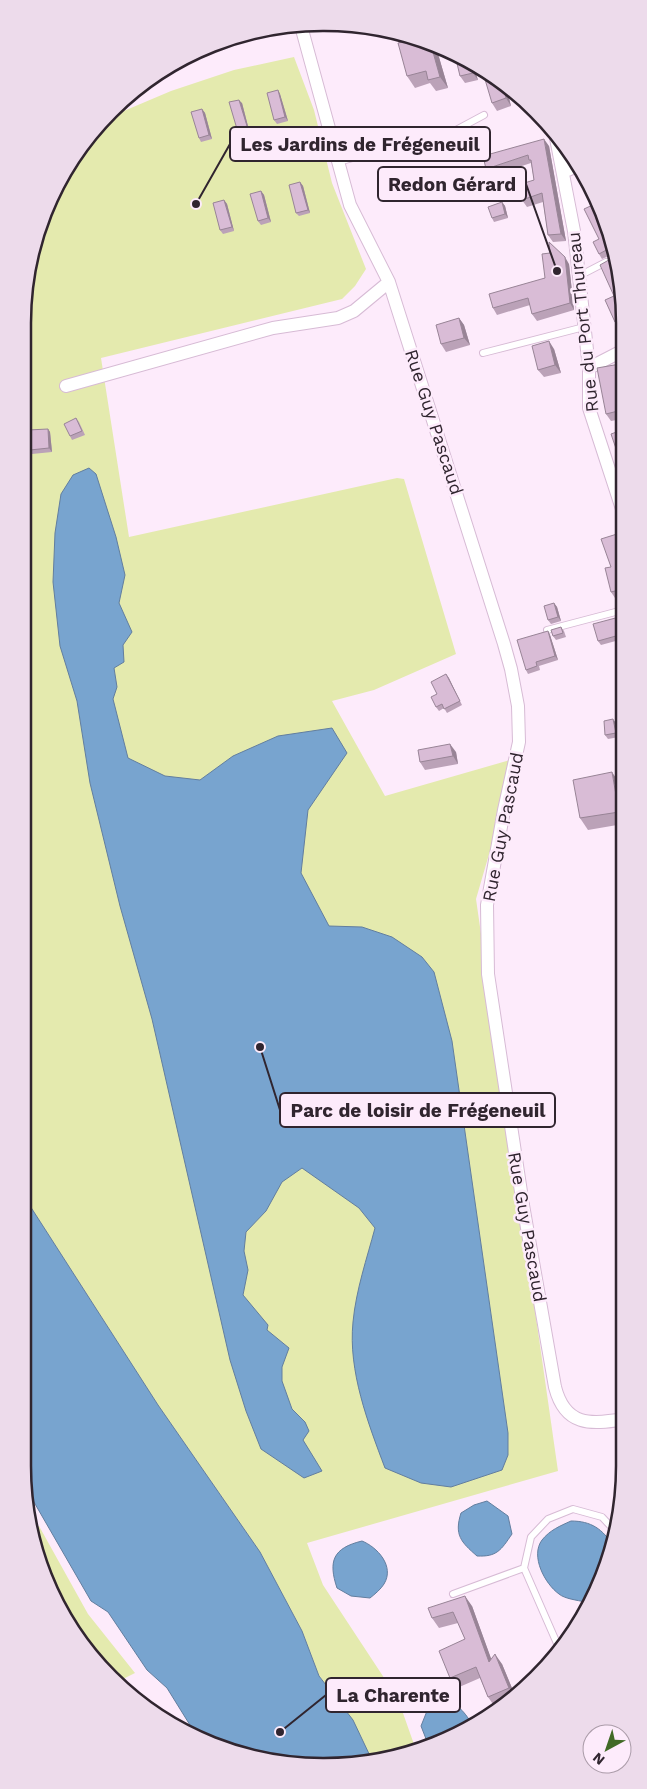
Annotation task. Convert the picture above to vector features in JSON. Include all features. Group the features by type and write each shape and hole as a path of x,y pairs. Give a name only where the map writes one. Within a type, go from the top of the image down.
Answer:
{"street":[{"name":"Rue Guy Pascaud","path":"302,32 350,206 389,282 511,669 520,725 517,758 504,810 487,905 488,974 522,1205 555,1387 563,1409 578,1419 597,1423 616,1421"},
{"name":"Rue du Port Thureau","path":"559,152 574,231 589,368 589,408 616,491"},
{"path":"564,172 571,169"},
{"path":"66,386 273,328 338,318 354,311 389,282"},
{"path":"589,368 616,354"}],"lane":[{"path":"337,162 456,130 484,115"},
{"path":"579,276 609,261"},
{"path":"483,353 584,327"},
{"path":"547,630 616,612"},
{"path":"556,1641 524,1568 531,1537 548,1519 573,1509 602,1517 610,1525"},
{"path":"453,1594 524,1568"}],"green space":[{"path":"294,57 314,110 332,183 366,269 355,286 342,299 101,358 129,537 397,478 404,479 456,654 374,690 332,701 385,796 517,758 476,899 558,1471 307,1543 323,1585 398,1699 414,1743 365,1755 344,1710 319,1676 302,1631 260,1552 158,1405 31,1207 31,324 37,266 53,212 70,177 92,146 117,117 123,111 171,91 234,70"},
{"path":"38,1527 88,1614 135,1673 124,1678 117,1672 92,1643 70,1612 53,1577"}],"water":[{"path":"89,468 96,474 116,537 125,575 119,603 132,632 123,645 124,662 114,668 117,687 113,699 128,758 165,776 200,780 233,756 278,736 332,728 347,753 308,810 301,873 329,926 362,927 392,937 422,957 434,972 452,1041 508,1433 508,1455 502,1470 451,1487 421,1483 385,1468 366,1415 356,1378 352,1340 357,1298 375,1228 359,1208 302,1168 282,1182 266,1211 246,1232 244,1251 248,1270 243,1295 268,1325 267,1330 289,1348 282,1367 282,1381 292,1409 305,1422 309,1431 303,1440 322,1471 304,1478 261,1449 246,1411 230,1360 152,1019 120,906 90,783 77,701 60,646 53,582 55,533 61,494 73,475"},
{"path":"31,1207 158,1405 260,1552 302,1631 319,1676 353,1720 369,1754 324,1758 285,1755 248,1748 212,1736 191,1726 167,1688 147,1670 108,1612 91,1601 34,1502 31,1466"},
{"path":"487,1501 508,1516 512,1534 494,1554 477,1556 460,1537 459,1521 461,1513 474,1505"},
{"path":"571,1521 578,1521 596,1527 607,1537 594,1577 583,1601 559,1594 544,1577 538,1561 539,1547 542,1540 559,1527"},
{"path":"362,1541 378,1552 383,1558 387,1571 384,1584 370,1598 351,1596 337,1588 334,1579 333,1563 335,1557 345,1548"},
{"path":"441,1702 452,1704 459,1708 469,1720 426,1739 421,1726 427,1711"}],"building":[{"path":"402,42 433,52 440,77 428,80 426,71 407,76 398,43"},
{"path":"457,63 473,73 460,76"},
{"path":"485,81 505,96 506,98 492,103"},
{"path":"278,90 285,117 274,120 267,93"},
{"path":"239,100 247,126 237,129 229,102"},
{"path":"202,109 209,135 199,138 191,112"},
{"path":"544,139 561,234 548,235 542,193 522,200 518,185 534,180 531,160 529,160 528,155 486,169 483,156"},
{"path":"300,182 308,210 296,213 289,185"},
{"path":"261,191 268,218 258,221 250,194"},
{"path":"224,200 232,227 220,230 213,203"},
{"path":"502,202 505,214 492,218 488,207"},
{"path":"591,206 606,248 606,250 599,254 593,242 599,239 584,209"},
{"path":"549,242 565,257 570,303 532,314 528,298 493,308 489,294 545,278 542,254 550,253"},
{"path":"609,260 613,285 615,304 615,322 605,300 614,296 600,265"},
{"path":"459,318 464,338 441,344 436,325"},
{"path":"549,341 555,365 538,370 532,346"},
{"path":"616,365 616,412 606,414 597,368"},
{"path":"76,418 82,431 70,436 64,424"},
{"path":"48,429 49,448 31,450 31,430"},
{"path":"616,432 616,448 611,434"},
{"path":"616,534 616,591 611,592 605,568 611,567 601,539"},
{"path":"554,603 558,617 548,620 544,606"},
{"path":"616,618 616,636 598,641 593,624"},
{"path":"561,627 563,633 553,636 551,630"},
{"path":"548,631 555,656 536,662 537,666 526,670 517,640"},
{"path":"446,674 460,701 444,709 442,704 436,707 431,697 437,694 431,682"},
{"path":"613,719 616,733 605,735 604,721"},
{"path":"450,744 453,756 420,762 418,750"},
{"path":"612,772 616,795 616,812 580,818 573,780"},
{"path":"465,1596 489,1662 495,1654 509,1688 488,1697 476,1667 450,1678 439,1651 465,1639 453,1612 432,1618 428,1608"}],"place":[{"name":"Les Jardins de Frégeneuil","path":"196,204"},
{"name":"Redon Gérard","path":"557,271"},
{"name":"Parc de loisir de Frégeneuil","path":"260,1047"},
{"name":"La Charente","path":"280,1732"}]}
